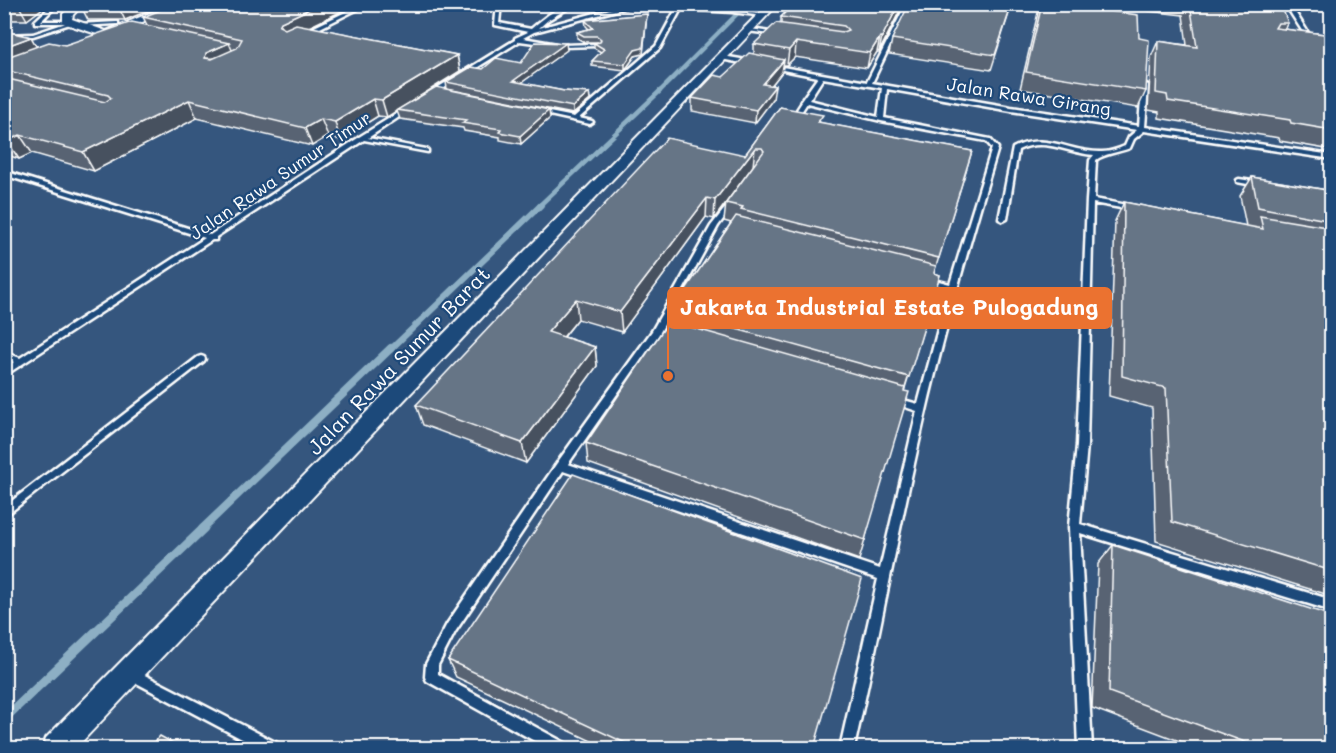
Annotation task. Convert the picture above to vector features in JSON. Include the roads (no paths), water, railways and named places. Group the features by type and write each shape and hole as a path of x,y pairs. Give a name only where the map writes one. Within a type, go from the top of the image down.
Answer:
{"street":[{"path":"79,4 68,14 72,23 106,34"},
{"path":"86,42 182,4"},
{"name":"Jalan Rawa Sumur Barat","path":"56,748 723,58 760,16"}],"lane":[{"path":"61,4 55,5 37,22 116,23"},
{"path":"299,36 356,9 341,4"},
{"path":"499,4 497,24 532,31 632,5 732,11 760,16 786,36"},
{"path":"427,97 532,31 546,19 573,4"},
{"path":"869,84 908,4"},
{"path":"1287,4 1312,41 1312,43 1304,43"},
{"path":"575,119 656,49 668,32 679,8"},
{"path":"4,36 33,35 72,23"},
{"path":"517,39 563,46 597,45"},
{"path":"723,58 756,64"},
{"name":"Jalan Rawa Girang","path":"767,66 1142,129 1332,157"},
{"path":"793,120 822,75"},
{"path":"1003,219 1015,149 1023,143 1051,144 1099,154 1128,147 1131,138 1142,129 1145,82"},
{"path":"881,119 885,87"},
{"path":"436,91 447,93"},
{"path":"804,101 988,140 994,144 995,148 953,287 922,409 847,748"},
{"name":"Jalan Rawa Sumur Timur","path":"4,373 418,102"},
{"path":"529,110 590,122"},
{"path":"361,138 426,151"},
{"path":"1085,748 1074,527 1082,446 1090,200 1094,160 1099,154"},
{"path":"4,173 213,238"},
{"path":"1239,181 1271,187"},
{"path":"560,748 431,677 432,664 450,628 561,465 656,332 715,226 736,197"},
{"path":"1090,200 1136,209"},
{"path":"715,226 726,229"},
{"path":"919,278 953,287"},
{"path":"656,332 667,335"},
{"path":"4,355 21,362"},
{"path":"4,513 201,359"},
{"path":"889,399 922,409"},
{"path":"561,465 884,576"},
{"path":"1074,527 1332,606"},
{"path":"129,672 272,748"}],"waterway":[{"path":"660,91 747,4"},
{"path":"539,206 660,91"},
{"path":"390,350 541,205"},
{"path":"202,529 391,348"},
{"path":"4,719 204,528"}],"place":[{"name":"Jakarta Industrial Estate Pulogadung","path":"668,376"}]}
